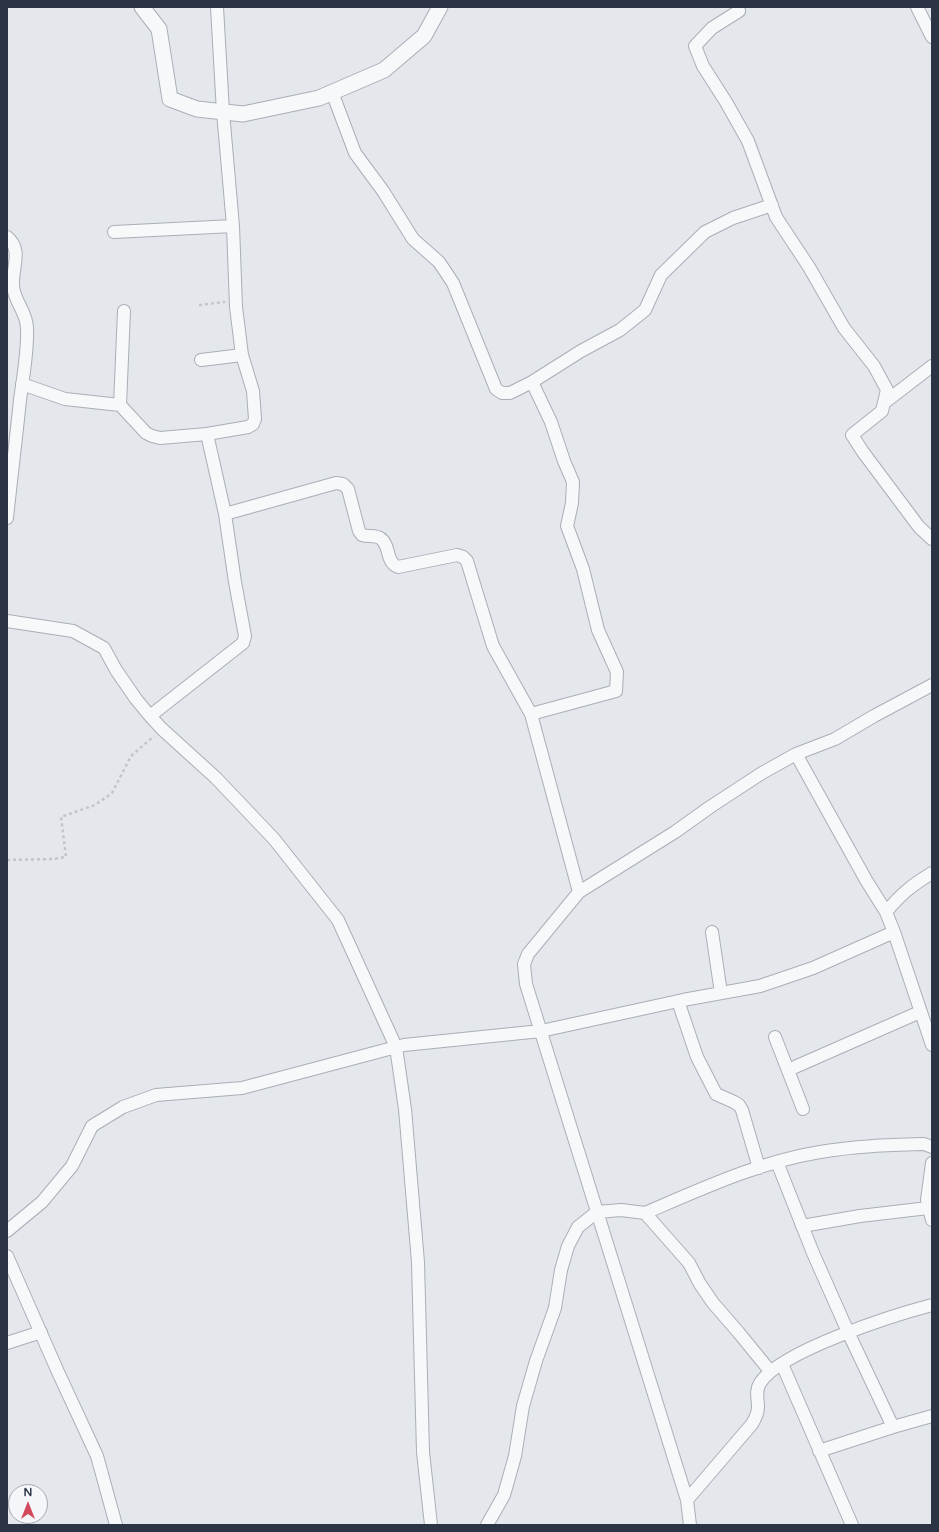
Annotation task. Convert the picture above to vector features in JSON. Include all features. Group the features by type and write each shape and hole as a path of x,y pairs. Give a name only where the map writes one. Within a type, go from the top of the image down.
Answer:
{"street":[{"path":"142,7 159,30 170,99 197,109 243,114 319,98 384,70 424,36 440,7"},
{"path":"22,384 65,398 120,405 146,433 160,438 207,434 248,427 253,424 255,419 253,391 242,355 236,301 233,226 223,112 217,7"},
{"path":"738,7 739,11 712,28 695,46 703,66 726,102 748,141 776,217 809,267 844,328 874,366 887,390 882,411 852,435 919,527 932,539"},
{"path":"917,7 932,37"},
{"path":"332,92 355,153 383,191 413,239 439,262 453,283 496,389 502,393 510,393 532,382 581,351 620,330 645,310 661,275 705,232 734,218 772,205"},
{"path":"114,232 233,226"},
{"path":"7,237 13,242 16,251 13,286 27,326 7,518"},
{"path":"120,405 124,311"},
{"path":"201,360 242,355"},
{"path":"884,403 932,366"},
{"path":"531,714 616,691 617,672 598,630 583,569 567,526 572,503 573,482 564,461 551,422 532,382"},
{"path":"150,716 243,643 245,636 225,514 207,434"},
{"path":"225,514 336,483 343,484 348,489 359,531 362,536 376,536 381,539 385,543 390,561 394,565 398,567 457,555 463,557 467,561 493,646 531,714 579,892"},
{"path":"7,621 73,631 104,648 116,670 150,716 162,729 216,778 274,839 338,920 396,1047 405,1109 418,1262 423,1452 431,1525"},
{"path":"690,1525 686,1500 526,984 524,964 528,954 579,892 675,832 762,773 796,754 836,739 874,716 932,685"},
{"path":"796,754 866,880 886,912 932,1045"},
{"path":"886,912 902,894 914,884 932,873"},
{"path":"712,932 721,993"},
{"path":"7,1231 42,1202 72,1166 92,1126 123,1107 156,1095 242,1088 404,1045 541,1031 678,1001 760,986 804,972 894,932"},
{"path":"678,1001 697,1057 716,1094 739,1105 742,1110 759,1168"},
{"path":"788,1070 920,1012"},
{"path":"775,1037 803,1109"},
{"path":"487,1525 504,1495 515,1456 523,1406 536,1361 555,1308 561,1270 568,1246 578,1227 597,1212 621,1210 645,1213 716,1182 777,1162 820,1152 924,1144 932,1147"},
{"path":"777,1162 813,1253 848,1332 893,1427"},
{"path":"932,1163 927,1200 932,1220"},
{"path":"802,1226 860,1216 928,1208"},
{"path":"645,1213 689,1263 700,1284 713,1303 770,1372"},
{"path":"7,1256 97,1456 116,1525"},
{"path":"686,1500 756,1418 758,1408 757,1392 759,1385 770,1372 810,1349 848,1332 897,1314 932,1305"},
{"path":"7,1343 41,1332"},
{"path":"782,1364 852,1525"},
{"path":"819,1451 932,1416"}],"path":[{"path":"199,305 236,301"},
{"path":"7,860 53,859 66,857 61,817 95,805 112,793 131,756 162,729"}]}
